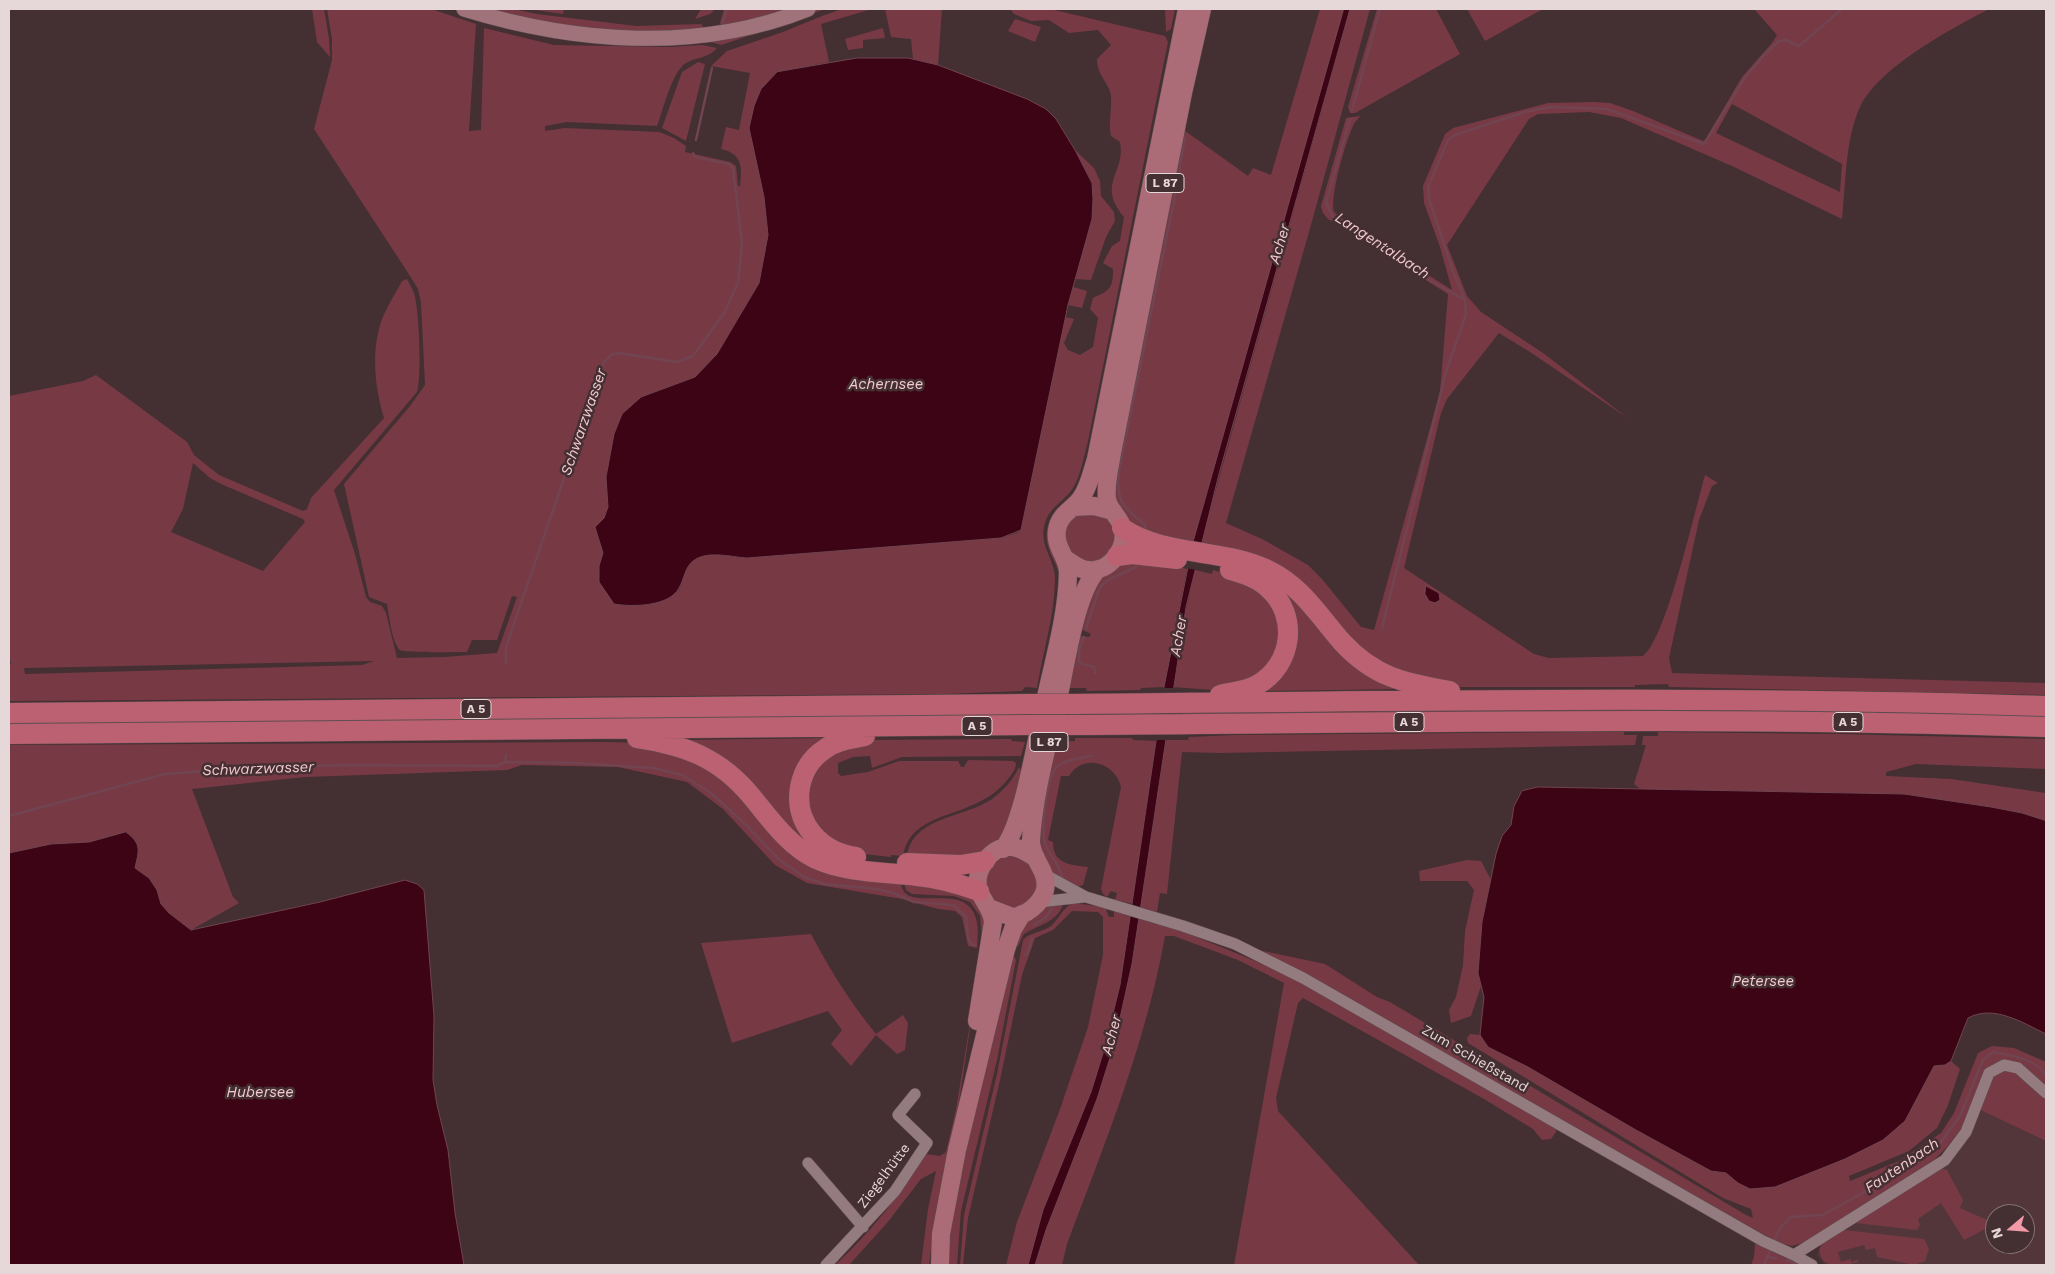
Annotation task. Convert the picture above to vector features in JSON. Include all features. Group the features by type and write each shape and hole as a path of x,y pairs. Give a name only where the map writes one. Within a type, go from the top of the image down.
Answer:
{"highway":[{"path":"1117,519 1147,539 1178,554"},
{"path":"1117,556 1132,554 1178,554 1260,566 1286,580 1305,596 1350,651 1381,673 1411,685 1498,700"},
{"path":"1181,703 1243,690 1258,684 1278,667 1288,643 1289,628 1286,614 1280,601 1270,589 1257,580 1210,560"},
{"name":"A 5","path":"9,713 1498,700 1763,700 2046,706"},
{"name":"A 5","path":"9,734 1716,721 2046,727"},
{"path":"928,726 850,739 825,748 811,761 802,781 799,800 801,812 808,830 817,840 832,850 951,882 984,899"},
{"path":"580,729 669,743 701,755 734,777 782,834 801,850 817,859 842,868 904,868 960,865 985,861"}],"main road":[{"name":"L 87","path":"1073,507 1082,497 1086,488 1099,446 1186,9"},
{"name":"L 87","path":"1117,519 1107,498 1112,452 1183,93 1202,9"},
{"path":"1094,506 1117,519 1123,540 1117,556 1109,563 1098,569 1084,569 1064,558 1057,545 1056,531 1062,518 1073,507 1094,506"},
{"name":"L 87","path":"1002,849 1011,833 1022,802 1058,640 1068,578 1068,568 1064,558"},
{"name":"L 87","path":"1036,858 1031,840 1040,782 1074,627 1087,586 1098,569"},
{"path":"940,1265 941,1234 962,1124 993,922 984,899 978,879 980,870 985,861 1002,849 1013,847 1036,858 1044,874 1045,887 1039,902 1022,914 1012,917 984,899"},
{"path":"962,1124 1006,949 1013,929 1022,914"}],"street":[{"path":"464,9 557,31 632,39 730,32 808,9"},
{"path":"1044,874 1086,897"},
{"path":"1039,902 1086,897"},
{"name":"Zum Schießstand","path":"1086,897 1235,944 1303,978 1763,1241 1812,1265"},
{"path":"1789,1253 1945,1160 1966,1132 1989,1073 2004,1065 2018,1068 2046,1092"},
{"name":"Ziegelhütte","path":"826,1265 864,1227 895,1191 927,1143 898,1114 915,1094"},
{"name":"Ziegelhütte","path":"808,1163 864,1227"},
{"path":"933,1265 942,1209 948,1198"}],"shaded area":[{"path":"312,9 324,9 330,57 317,42"},
{"path":"327,9 431,9 476,24 469,131 481,130 484,28 554,45 670,47 702,45 717,48 710,54 690,61 681,67 672,82 657,126 567,122 545,126 545,131 565,128 659,132 674,138 686,146 685,152 730,162 736,166 738,186 740,186 740,162 734,154 721,149 726,127 739,130 750,73 711,66 727,51 783,32 822,16 842,9 872,9 821,24 829,62 778,72 761,89 754,106 768,235 759,283 717,354 695,377 641,397 614,434 606,477 608,507 604,518 595,527 603,553 599,566 614,604 633,606 662,598 679,590 687,567 692,561 704,556 719,555 747,558 1001,538 1021,530 1065,317 1074,319 1064,343 1068,350 1080,355 1093,347 1098,318 1090,309 1093,298 1107,291 1111,285 1113,269 1103,263 1112,246 1120,241 1124,217 1112,195 1112,187 1121,153 1120,142 1111,136 1111,96 1099,70 1097,59 1111,45 1098,30 1069,33 1049,20 1031,21 1014,14 1010,9 1050,9 1165,36 1168,42 1084,459 1073,488 1052,510 1044,527 1044,541 1053,565 1055,578 1051,619 1037,688 1025,687 1022,691 944,694 9,701 9,664 11,664 9,655 9,396 83,381 96,375 187,442 194,455 219,475 303,511 307,509 311,498 384,418 376,382 376,345 383,317 402,281 407,279 413,290 418,317 420,360 417,392 334,490 355,554 366,597 370,602 382,606 386,613 397,658 497,653 517,597 512,596 497,640 472,640 467,652 411,652 400,650 397,646 387,604 369,597 344,484 410,406 425,385 421,303 418,289 412,279 314,129 332,60 332,39","holes":["193,463 210,478 221,484 303,519 305,522 263,571 171,532 183,509","374,661 362,665 25,674 24,668"]},
{"path":"481,9 513,9 537,14 636,26 701,24 703,26 699,33 584,30"},
{"path":"528,9 564,9 563,14"},
{"path":"701,9 715,9 710,14 695,19"},
{"path":"724,9 797,9 723,27 720,23"},
{"path":"818,9 824,9 721,45 704,40 791,19"},
{"path":"885,9 942,9 938,65 913,59 911,39 891,37"},
{"path":"1165,9 1175,9 1171,29 1166,32"},
{"path":"1320,9 1344,9 1193,542 1153,536 1142,532 1126,517 1113,491 1181,128 1248,176 1253,168 1271,175"},
{"path":"1350,9 1370,9 1226,523 1262,539 1308,565 1322,579 1361,627 1374,630 1440,392 1448,294 1328,219 1323,213 1321,206 1346,118 1360,116 1350,133 1343,156 1336,182 1334,212 1359,231 1452,290 1440,247 1424,203 1423,186 1445,134 1453,128 1548,103 1594,102 1610,103 1633,111 1703,141 1742,77 1777,35 1754,9 1989,9 1936,38 1917,51 1899,64 1869,92 1860,107 1851,133 1842,219 1732,166 1621,118 1589,112 1538,114 1529,119 1447,245 1467,296 1481,312 1543,353 1629,419 1499,333 1447,399 1441,413 1404,568 1534,654 1549,658 1643,656 1652,645 1670,600 1705,475 1718,483 1712,486 1699,520 1669,658 1672,673 2046,683 2046,695 1669,687 1668,684 1635,685 1635,687 1451,687 1390,673 1322,612 1201,543","holes":["1732,104 1842,164 1840,192 1716,133"]},
{"path":"1377,9 1436,9 1460,54 1355,113 1350,113 1348,107"},
{"path":"1467,9 1543,9 1485,41"},
{"path":"1015,19 1041,27 1035,42 1008,31"},
{"path":"883,28 885,38 863,40 863,48 848,50 845,39"},
{"path":"698,62 705,64 686,141 662,128 682,72"},
{"path":"1075,150 1094,168 1100,181 1101,196 1114,212 1115,221 1106,237 1091,280 1075,279 1092,219 1092,183"},
{"path":"1073,287 1087,291 1082,308 1068,305"},
{"path":"1078,492 1062,507 1059,563 1061,587 1056,614 1059,574 1047,543 1048,524 1058,507"},
{"path":"1102,512 1115,528 1115,544 1106,557 1084,565 1069,552 1063,531 1073,515"},
{"path":"1120,563 1171,565 1187,569 1164,687 1141,688 1140,690 1087,691 1086,688 1066,688 1079,636 1089,637 1091,634 1081,629 1095,583"},
{"path":"1195,570 1212,574 1213,570 1250,581 1285,624 1269,671 1213,690 1172,687 1179,641"},
{"path":"1263,572 1401,689 1260,691 1269,681 1288,608"},
{"path":"1641,709 1640,712 1182,715 1182,712"},
{"path":"1029,714 1028,717 361,721 361,720"},
{"path":"9,722 128,722 128,723 9,725"},
{"path":"1624,732 1624,735 1637,735 1635,745 1221,753 1182,752 1167,894 1160,893 1157,912 1140,907 1165,740 1188,740 1189,737 1236,735"},
{"path":"1658,732 2046,739 2046,769 1916,764 1886,772 1886,776 1951,779 2046,793 2046,819 1991,807 1904,794 1640,789 1634,784 1646,745 1642,745 1643,736 1658,736"},
{"path":"829,738 799,776 821,855 685,740"},
{"path":"1075,738 1132,738 1133,740 1157,741 1133,904 1115,900 1117,893 1111,891 1107,897 1101,889 1121,787 1118,778 1106,766 1090,763 1082,764 1069,776 1061,776 1048,840 1053,842 1059,859 1069,864 1088,867 1083,885 1076,887 1056,878 1043,857 1038,839 1054,742 1075,741"},
{"path":"1011,739 1012,741 1025,742 1021,756 902,757 872,768 870,756 853,757 838,763 838,773 841,776 868,772 899,761 958,761 961,767 964,767 968,760 1013,761 1016,763 1015,769 1009,777 991,795 976,804 929,822 920,828 912,835 903,856 891,855 891,857 855,853 829,844 803,800 823,755 867,740"},
{"path":"646,743 700,758 771,828 901,883 906,894 916,898 959,900 970,907 977,922 977,948 968,946 962,917 955,911 938,909 902,899 807,883 775,865 723,809 687,782 618,767 522,765 507,770 305,777 192,789 233,897 239,903 191,930 169,913 161,904 157,890 149,878 135,868 119,835 89,842 51,844 9,853 9,745"},
{"path":"1019,767 1023,774 1005,835 977,858 907,856 911,843 929,825 992,799 1007,785"},
{"path":"1013,851 1030,862 1038,884 1034,897 1016,909 1003,906 994,901 985,879 994,862"},
{"path":"1467,860 1481,861 1491,880 1482,922 1478,973 1481,986 1471,1016 1451,1023 1449,1010 1456,997 1463,965 1465,931 1474,890 1467,881 1420,881 1419,871"},
{"path":"904,883 971,896 985,915 982,939 980,916 970,902 954,896 912,894 906,890"},
{"path":"1073,903 1105,907 1109,917 1114,917 1114,911 1155,924 1172,927 1292,976 1249,948 1325,964 1377,997 1390,1002 1753,1218 1751,1209 1723,1198 1468,1043 1467,1038 1470,1034 1480,1035 1488,1047 1528,1067 1711,1171 1726,1173 1738,1183 1905,1121 1934,1066 1945,1065 1951,1061 1960,1069 1948,1105 1937,1128 1909,1151 1849,1176 1850,1181 1899,1161 1941,1133 1954,1113 1978,1053 1992,1046 2014,1048 2046,1062 2046,1141 1972,1106 1967,1121 1935,1159 1864,1208 1810,1241 1792,1246 1779,1243 1559,1119 1556,1132 1551,1139 1542,1140 1533,1129 1484,1099 1303,998 1298,1003 1276,1098 1278,1111 1419,1265 1234,1265 1284,983 1238,960 1174,936 1165,936 1157,976 1136,1054 1110,1130 1067,1244 1062,1265 1006,1265 1017,1222 1059,1112 1088,1027 1103,955 1103,917 1098,912 1072,911 1053,930 1035,938 1022,975 968,1218 963,1265 960,1265 964,1215 997,1074 1023,940 1029,935 1051,926 1066,907"},
{"path":"1063,904 1057,915 1052,919 1024,934 1015,948 1021,927 1048,905"},
{"path":"811,934 841,986 876,1034 903,1015 908,1023 905,1050 897,1054 876,1035 851,1066 831,1044 842,1030 828,1011 732,1043 701,943"},
{"path":"1013,954 1016,960 997,1060 961,1211 957,1265 947,1265 955,1193"},
{"path":"978,973 957,1116 936,1210 929,1265 921,1265 928,1209 936,1171 921,1179 887,1223 849,1265 835,1265 861,1240 884,1212 926,1154 940,1156 946,1152 956,1110"},
{"path":"1982,1110 2046,1141 2046,1265 1824,1264 1817,1255 1821,1244 1952,1157"},
{"path":"1941,1168 1947,1170 1963,1200 1960,1208 1985,1219 1985,1229 1964,1240 1941,1203 1918,1219 1920,1225 1917,1230 1855,1223"},
{"path":"1844,1230 1924,1239 1929,1249 1925,1261 1914,1265 1877,1257 1875,1248 1866,1250 1864,1245 1838,1252 1841,1262 1851,1259 1851,1262 1858,1260 1858,1262 1830,1265 1822,1259 1820,1247 1828,1239"},
{"path":"1755,1243 1798,1264 1751,1265 1754,1257"}],"water":[{"name":"Acher","path":"1344,9 1350,9 1219,474 1186,607 1132,964 1114,1045 1097,1099 1046,1230 1035,1265 1028,1265 1043,1210 1091,1092 1104,1050 1120,985 1164,687 1193,542"},
{"name":"Achernsee","path":"857,58 908,58 938,65 1027,99 1046,109 1056,119 1092,183 1092,219 1068,305 1021,530 1001,538 747,558 719,555 705,556 690,564 679,588 667,599 640,605 614,604 599,582 599,566 603,553 595,527 604,518 608,507 606,477 614,434 622,414 641,397 695,377 717,354 759,283 768,235 764,197 749,128 754,106 761,89 777,72"},
{"path":"1426,586 1439,593 1440,600 1435,603 1429,601 1425,594"},
{"name":"Petersee","path":"1538,787 1904,794 1991,807 2022,813 2044,820 2046,821 2046,1034 2018,1020 1998,1014 1978,1014 1968,1018 1951,1061 1945,1065 1934,1066 1905,1121 1883,1140 1845,1159 1775,1187 1750,1189 1738,1183 1726,1173 1711,1171 1528,1067 1488,1047 1480,1035 1484,997 1478,973 1482,922 1496,854 1502,836 1511,825 1514,806 1522,791"},
{"name":"Hubersee","path":"126,832 135,840 138,848 135,868 149,878 157,890 161,904 169,913 191,930 320,902 405,880 417,884 424,890 434,1016 433,1080 448,1150 455,1213 464,1265 9,1265 9,853 51,844 89,842"}],"pier":[{"path":"1190,541 1203,544 1197,570 1185,568"},
{"path":"1161,688 1175,688 1167,740 1155,740"}],"waterway":[{"name":"Schwarzwasser","path":"722,24 727,9"},
{"name":"Langentalbach","path":"1352,110 1380,9"},
{"path":"1382,628 1446,372 1466,314 1465,300 1453,271 1429,199 1428,187 1448,140 1455,135 1525,112 1550,107 1607,109 1704,144 1744,79 1764,55 1779,41 1786,40 1799,46 1842,9"},
{"name":"Schwarzwasser","path":"696,140 712,68"},
{"name":"Langentalbach","path":"1350,119 1326,202 1332,216 1429,280 1465,300"},
{"path":"1145,528 1145,525 1129,511 1121,500 1118,476 1185,138"},
{"name":"Schwarzwasser","path":"506,663 506,647 604,362 611,355 618,353 677,362 693,356 724,313 738,283 742,243 733,168 729,164 695,157 693,153"},
{"path":"1086,628 1100,587 1108,580 1136,567 1138,563"},
{"path":"1084,637 1079,650 1079,661 1082,664 1094,667 1095,673"},
{"name":"Schwarzwasser","path":"9,816 165,774 243,768 346,765 497,766 505,762 506,755"},
{"path":"1062,877 1044,839 1044,818 1049,784 1055,769 1062,763 1091,756"},
{"path":"505,762 572,763 653,768 682,775 711,793 781,861 804,877 824,884 877,889 896,894 914,902 953,905 966,917 968,937 971,944 975,945"},
{"path":"1034,925 1045,918 1052,909"},
{"path":"1024,955 1028,953 1032,938"},
{"name":"Fautenbach","path":"1774,1242 1780,1228 1791,1217 1823,1215 1897,1174 1941,1142 1960,1116 1983,1060 1993,1052 2029,1061 2046,1075"},
{"name":"Fautenbach","path":"1764,1265 1772,1247"},
{"path":"1768,1257 1776,1258"},
{"path":"1787,1260 1800,1265"}]}
